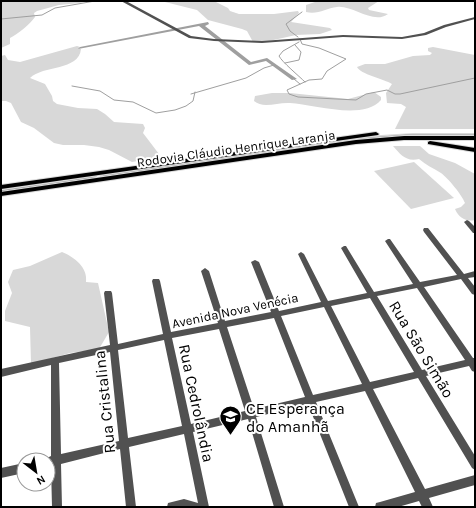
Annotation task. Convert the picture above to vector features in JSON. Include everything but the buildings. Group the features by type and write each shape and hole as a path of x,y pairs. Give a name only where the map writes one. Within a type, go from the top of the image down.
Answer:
{"main road":[{"name":"Rodovia Cláudio Henrique Laranja","path":"1,187 352,136 400,132 475,132"},
{"name":"Rodovia Cláudio Henrique Laranja","path":"1,194 345,144 404,138 475,138"},
{"path":"345,144 375,141 406,141 475,150"}],"street":[{"path":"123,1 190,37 199,39 250,42 343,36 402,38 425,34 445,26 475,18"},
{"path":"467,222 475,231"},
{"path":"426,230 475,292"},
{"path":"56,460 188,430 309,399 420,374 474,364 388,240"},
{"name":"Rua São Simão","path":"344,248 475,465"},
{"path":"301,254 428,507"},
{"path":"255,262 309,399 354,507"},
{"path":"205,271 279,507"},
{"name":"Avenida Nova Venécia","path":"1,373 167,336 475,274"},
{"name":"Rua Cedrolândia","path":"156,281 204,507"},
{"name":"Rua Cristalina","path":"108,293 131,507"},
{"path":"52,452 54,362"},
{"path":"1,473 16,470"},
{"path":"380,507 475,480"},
{"path":"55,492 57,507"},
{"path":"172,507 184,504 196,507"}],"shaded area":[{"path":"1,1 87,1 59,5 37,11 34,13 35,17 30,23 10,38 10,44 1,48"},
{"path":"161,1 214,1 228,8 230,11 239,14 274,14 298,11 299,13 291,22 330,28 332,30 320,34 296,35 269,41 253,42 247,31 208,20 197,10"},
{"path":"318,1 379,1 368,8 369,10 388,14 382,17 369,16 343,7 337,7 314,13 306,12 306,5"},
{"path":"208,22 209,24 205,26 251,62 267,58 297,79 292,80 266,61 249,65 199,26 78,49 80,47"},
{"path":"77,46 81,49 79,56 74,61 60,67 43,71 30,78 45,84 52,96 53,101 57,104 78,108 97,109 114,122 143,124 145,128 143,133 159,154 159,157 132,162 109,150 99,147 54,143 34,128 21,122 11,103 1,101 1,56 5,55 8,60 20,62"},
{"path":"433,47 475,55 475,129 395,129 406,107 401,104 387,103 386,93 392,84 367,74 359,70 357,67 365,64 385,64 413,56 430,55 432,53 428,51 428,48"},
{"path":"374,92 381,97 381,100 373,106 350,110 337,110 290,103 262,105 254,101 255,96 272,93 290,93 348,99"},
{"path":"413,133 475,133 475,137 391,138 100,178 100,174 365,136"},
{"path":"393,146 420,146 429,154 455,163 475,174 475,220 466,220 457,212 455,209 461,207 465,203 458,191 444,175 419,159 407,159"},
{"path":"414,162 454,198 411,209 374,171"},
{"path":"97,174 97,179 1,193 1,188"},
{"path":"62,252 79,263 85,272 86,282 98,283 109,332 99,349 70,353 31,364 30,327 5,321 5,311 12,293 8,282 13,270 30,266"}],"waterway":[{"path":"1,19 42,15 55,8 95,1"},
{"path":"298,37 290,31 286,24 302,12"},
{"path":"300,39 302,44 319,48 346,59 327,71 322,79 305,82"},
{"path":"285,63 279,56 283,51 299,42"},
{"path":"285,63 299,60 301,52 295,45"},
{"path":"285,63 305,82"},
{"path":"195,93 246,78 264,68 274,65"},
{"path":"305,82 287,90 289,94 298,97 356,100 366,94 387,90 395,94 400,94 475,78"},
{"path":"294,79 300,84"},
{"path":"72,86 100,91 114,100 133,102 156,113 175,110 186,106 193,101 195,93"},
{"path":"103,176 369,138 406,135 475,135"},
{"path":"30,187 95,177"},
{"path":"1,191 36,186"}],"place":[{"name":"CE Esperança do Amanhã","path":"230,436"}]}
